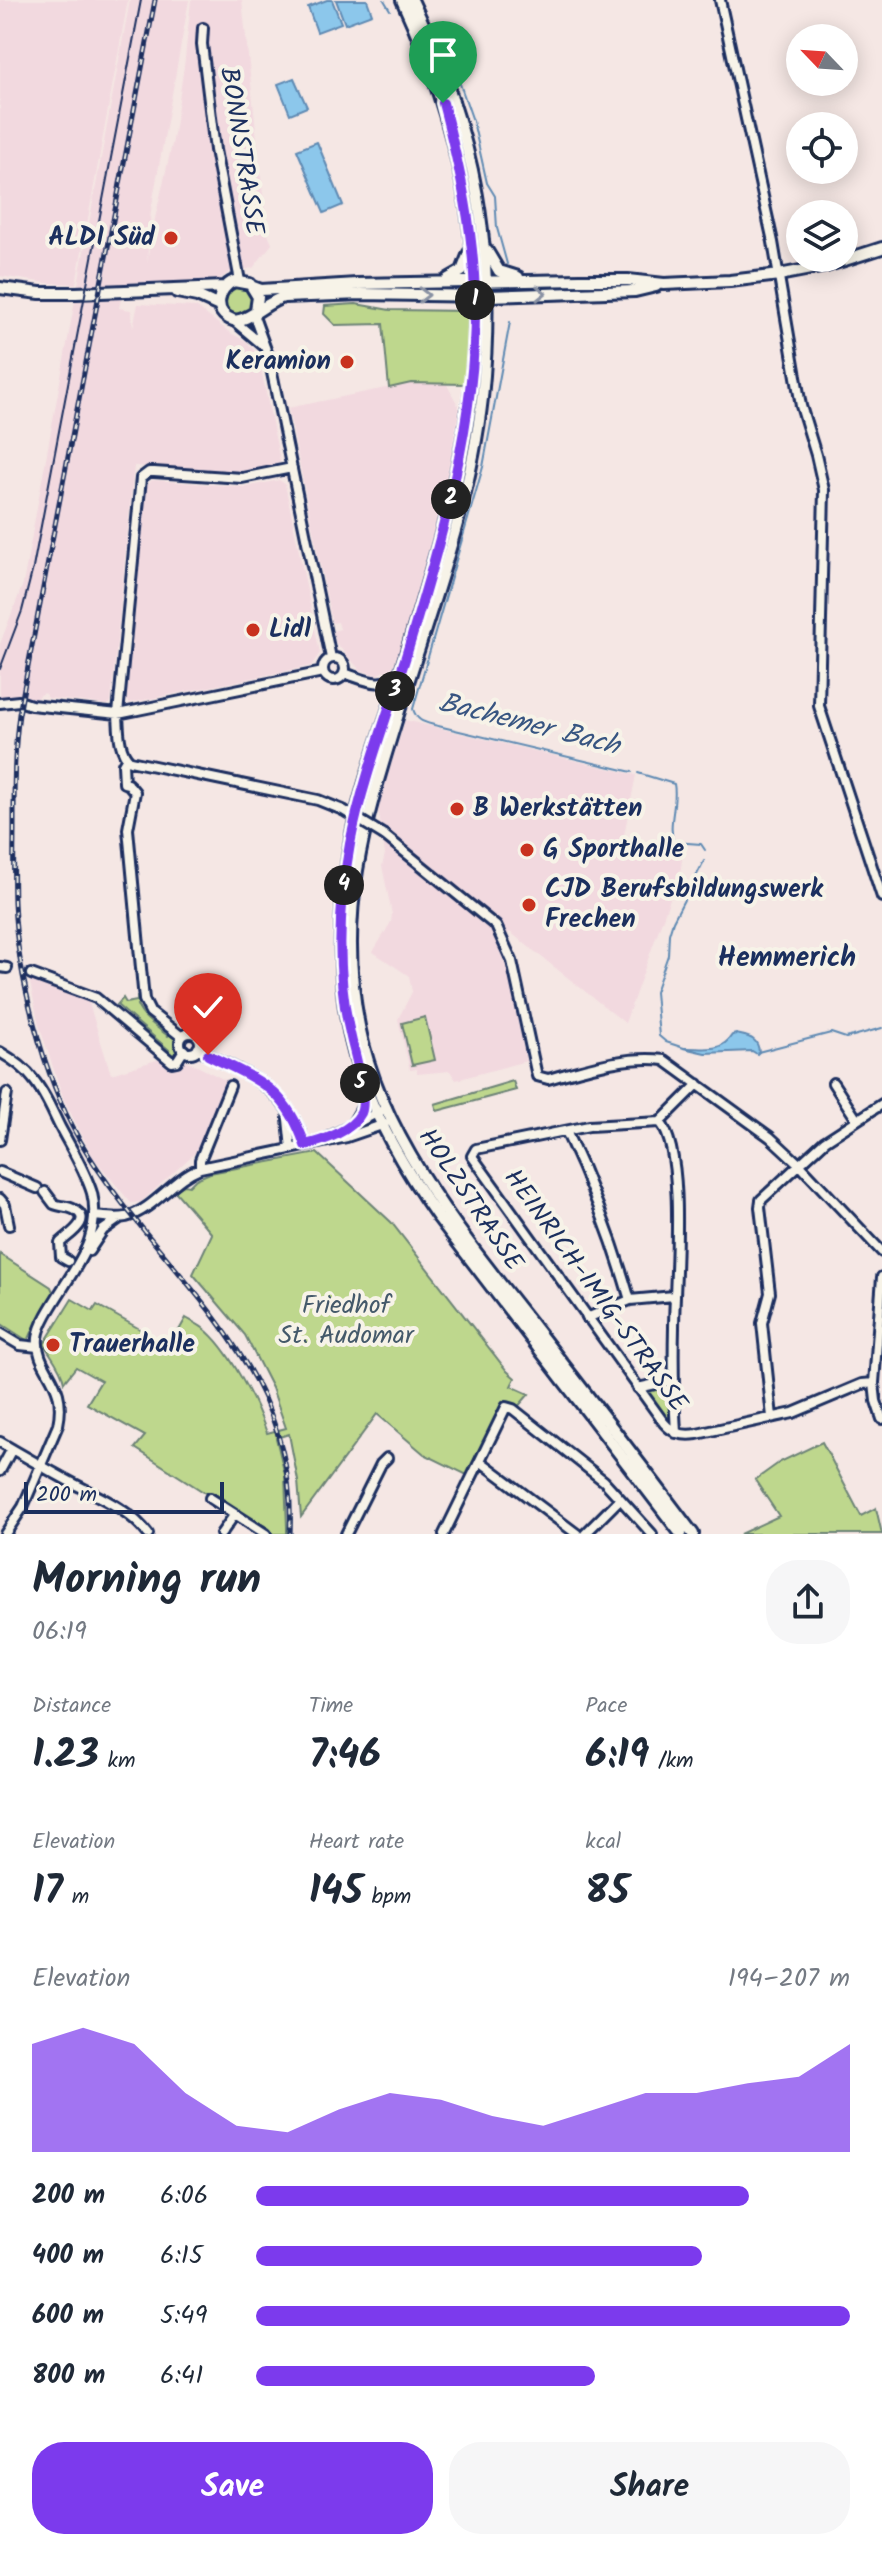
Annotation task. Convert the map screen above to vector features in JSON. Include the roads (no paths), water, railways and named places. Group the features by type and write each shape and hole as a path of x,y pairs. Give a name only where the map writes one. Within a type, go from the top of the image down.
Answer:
{"main road":[{"name":"HOLZSTRASSE","path":"402,0 419,36 443,103 460,173 475,296 471,387 447,518 350,842 341,919 342,969 349,1027 360,1070 382,1111 393,1121 420,1170 456,1224 693,1534"},
{"name":"HOLZSTRASSE","path":"412,0 454,102 475,178 486,249 488,296 481,401 466,483 376,787 354,880 352,968 359,1028 382,1111 382,1125 410,1176 438,1217 681,1534"},
{"path":"436,282 462,271 471,248"},
{"path":"0,288 40,293 167,290 224,287 234,281 270,290 436,282 628,280 664,284 779,275 826,266 882,248"},
{"path":"486,249 499,271 527,281"},
{"path":"224,287 219,296 219,306 224,314 233,320 245,320 273,300 305,295 488,296 635,291 664,284"},
{"path":"253,287 258,297 255,312"},
{"path":"167,290 197,296 219,306"}],"street":[{"path":"720,0 779,275 799,397 824,490 819,706 882,897"},
{"name":"BONNSTRASSE","path":"203,28 202,44 215,150 240,281"},
{"path":"255,312 292,468 331,658"},
{"path":"233,320 265,348"},
{"path":"130,760 122,749 118,714 141,478 154,472 242,478 292,468"},
{"path":"331,658 342,661 344,673 334,681 323,672 324,665 331,658"},
{"path":"379,684 393,679 402,669"},
{"path":"0,703 19,701 31,705 118,714 323,672"},
{"path":"344,673 379,684 388,696 390,707"},
{"path":"182,1037 152,1014 144,1000 128,829 135,792 124,783 123,773 123,764 130,760 318,800 343,810 384,835 496,926 512,961 537,1076 548,1079 606,1065 664,1060 757,1127 799,1164 882,1252"},
{"path":"31,974 96,998 172,1062 177,1061 184,1050"},
{"path":"188,1033 195,1034 199,1039 198,1048 193,1052 184,1050 180,1042 182,1037 188,1033"},
{"path":"198,1048 268,1086 296,1118 305,1145"},
{"path":"0,1052 23,1068 40,1089 92,1194 94,1216 88,1243 76,1269"},
{"name":"HOLZSTRASSE","path":"351,1125 363,1106 360,1070"},
{"path":"833,1083 857,1120"},
{"path":"630,1300 593,1188 566,1131 589,1126 660,1122 698,1084"},
{"path":"200,1168 200,1160 230,1086"},
{"path":"0,1140 7,1093"},
{"path":"772,1417 762,1323 770,1293 760,1203 825,1141 882,1104"},
{"path":"321,1142 382,1111"},
{"path":"289,1112 291,1149"},
{"path":"5,1534 18,1517 58,1425 61,1402 38,1347 40,1328 103,1230 145,1208 187,1173 200,1168 347,1137 393,1121"},
{"path":"660,1122 670,1139 677,1223 673,1380 676,1433"},
{"name":"HEINRICH-IMIG-STRASSE","path":"566,1131 476,1149 472,1153 473,1160 664,1423 676,1433 697,1434 800,1410 862,1384 874,1383"},
{"path":"0,1172 41,1190 54,1204 73,1208 79,1214 77,1231 60,1243 61,1257 68,1261"},
{"path":"0,1199 5,1205 9,1225"},
{"path":"94,1216 121,1218"},
{"path":"882,1277 874,1383 882,1419"},
{"path":"587,1318 630,1300 674,1296"},
{"path":"0,1333 20,1345 38,1347"},
{"path":"638,1388 673,1380"},
{"path":"444,1534 506,1407 513,1409 571,1453 652,1534"},
{"path":"0,1442 119,1508 148,1534"},
{"path":"0,1471 12,1449"},
{"path":"346,1534 381,1464 387,1458"},
{"path":"480,1461 577,1534"},
{"path":"210,1498 266,1534"},
{"path":"585,1534 620,1499"},
{"path":"221,1534 235,1514"}],"water":[{"path":"332,0 341,23 317,32 308,7"},
{"path":"336,0 367,0 372,14 345,24"},
{"path":"294,78 307,107 290,114 278,84"},
{"path":"317,142 343,205 324,213 297,150"},
{"path":"736,1034 754,1041 759,1052 705,1053 683,1048 716,1047"}],"waterway":[{"path":"384,0 390,10"},
{"path":"446,44 473,121 487,183 495,196 497,228 507,264"},
{"path":"510,322 483,467 413,709 419,719 430,724 632,772"},
{"name":"Bachemer Bach","path":"638,773 674,784 674,842 701,844 705,850"},
{"name":"Bachemer Bach","path":"684,1048 659,1036 655,992 668,955 673,921 704,861"},
{"name":"Bachemer Bach","path":"758,1052 831,1033 846,1038 882,1028"}],"tram line":[{"path":"0,669 22,611 33,568 141,0"}],"railway":[{"path":"155,0 19,714 14,796 16,930 26,992 43,1055 79,1139 111,1188 218,1322 248,1367 272,1417 287,1472 290,1534"}],"place":[{"name":"ALDI Süd","path":"171,238"},
{"name":"Keramion","path":"347,362"},
{"name":"Lidl","path":"253,630"},
{"name":"B Werkstätten","path":"457,809"},
{"name":"G Sporthalle","path":"527,850"},
{"name":"CJD Berufsbildungswerk Frechen","path":"529,905"},
{"name":"Trauerhalle","path":"53,1345"}],"district":[{"name":"Hemmerich","path":"787,958"}],"park label":[{"name":"Friedhof St. Audomar","path":"346,1321"}]}
